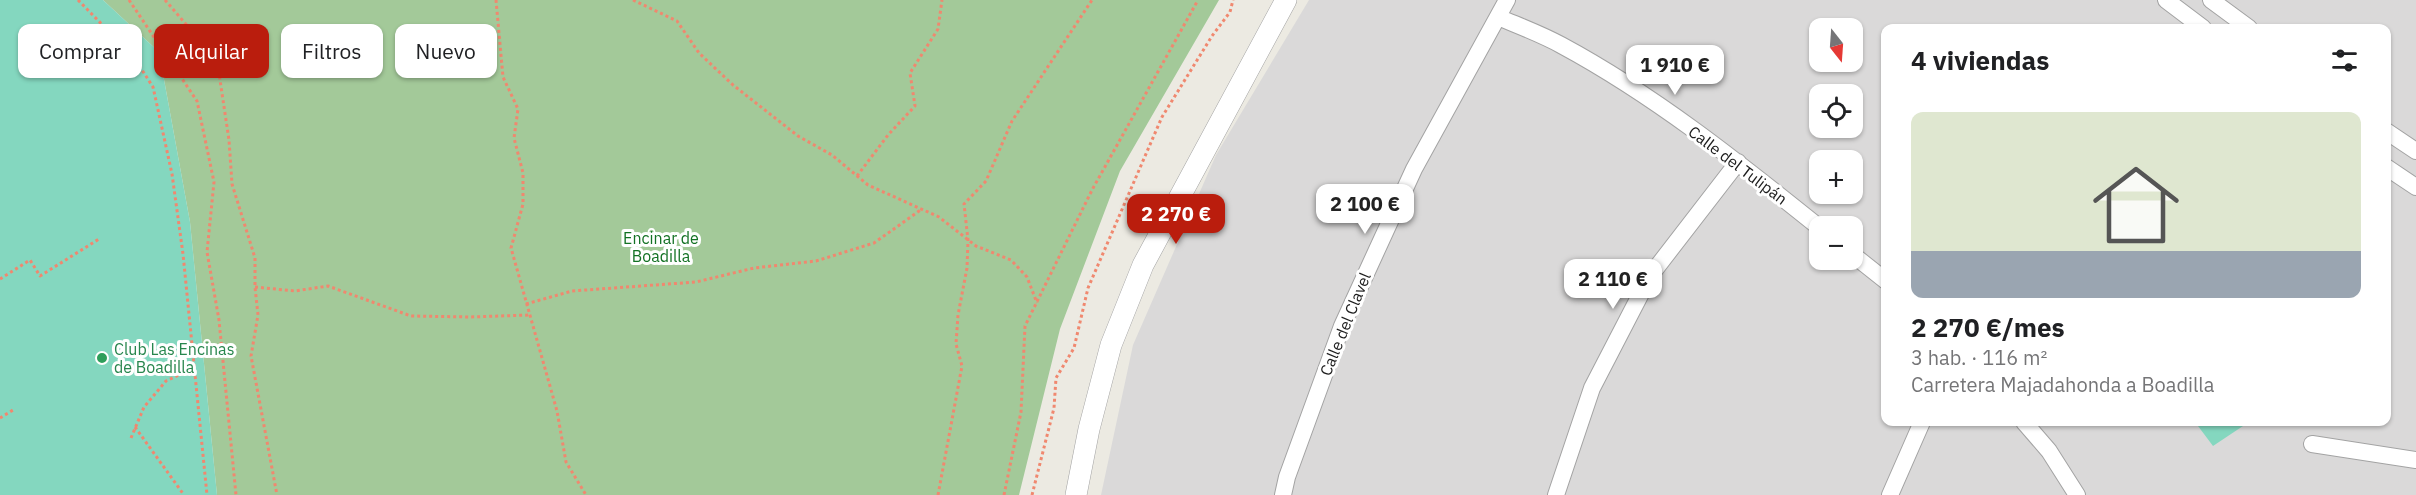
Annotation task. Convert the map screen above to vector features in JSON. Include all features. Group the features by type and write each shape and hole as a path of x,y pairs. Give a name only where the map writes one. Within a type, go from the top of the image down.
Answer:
{"street":[{"path":"1077,495 1089,429 1111,345 1143,265 1286,0"},
{"name":"Calle del Clavel","path":"1283,495 1287,477 1342,326 1414,169 1507,0"},
{"path":"2166,0 2198,24"},
{"path":"2211,0 2244,24"},
{"name":"Calle del Tulipán","path":"1498,17 1570,50 1638,91 1738,162 1809,219"},
{"path":"2391,134 2416,151"},
{"path":"1556,495 1592,388 1650,276 1738,162"},
{"path":"2391,170 2416,187"},
{"path":"1863,263 1881,277"},
{"path":"1890,495 1920,426"},
{"path":"2027,426 2049,451 2076,495"},
{"path":"2312,444 2416,460"}],"path":[{"path":"78,0 133,56 153,87 172,174 196,367 207,495"},
{"path":"129,0 197,101 214,182 207,252 219,320 236,495"},
{"path":"165,0 217,60 229,140 232,184 255,258 258,315 251,356 277,495"},
{"path":"496,0 503,77 518,109 514,138 523,173 523,204 511,248 557,411 566,462 586,495"},
{"path":"633,0 677,21 699,53 733,85 798,136 832,155 868,185 939,217 976,246 1011,260 1028,277 1037,303"},
{"path":"857,176 888,135 915,106 910,73 938,29 942,0"},
{"path":"938,495 962,366 956,344 958,315 967,268 968,240 963,204 986,181 1012,121 1092,0"},
{"path":"1004,495 1021,412 1025,326 1092,190 1198,0"},
{"path":"1032,495 1054,408 1056,378 1074,348 1088,288 1162,117 1212,36 1230,12 1233,0"},
{"path":"526,304 572,291 696,282 754,268 816,261 874,243 922,209"},
{"path":"0,279 30,260 40,276 99,239"},
{"path":"255,287 296,291 328,286 411,316 529,315"},
{"path":"131,438 144,407 166,381 196,367"},
{"path":"0,418 13,410"},
{"path":"135,427 184,495"}],"shaded area":[{"path":"1309,0 2416,0 2416,495 1101,495 1133,345 1216,155"}],"green space":[{"name":"Club Las Encinas de Boadilla","path":"0,0 103,0 129,24 18,24 18,78 142,78 142,36 154,47 154,78 164,78 190,222 217,495 0,495"},
{"name":"Encinar de Boadilla","path":"103,0 1219,0 1120,171 1060,329 1019,495 217,495 190,222 164,78 269,78 269,24 154,24 154,47 142,36 142,24 129,24"},
{"path":"2198,426 2243,426 2213,446"}],"place":[{"name":"Club Las Encinas de Boadilla","path":"102,358"}]}
